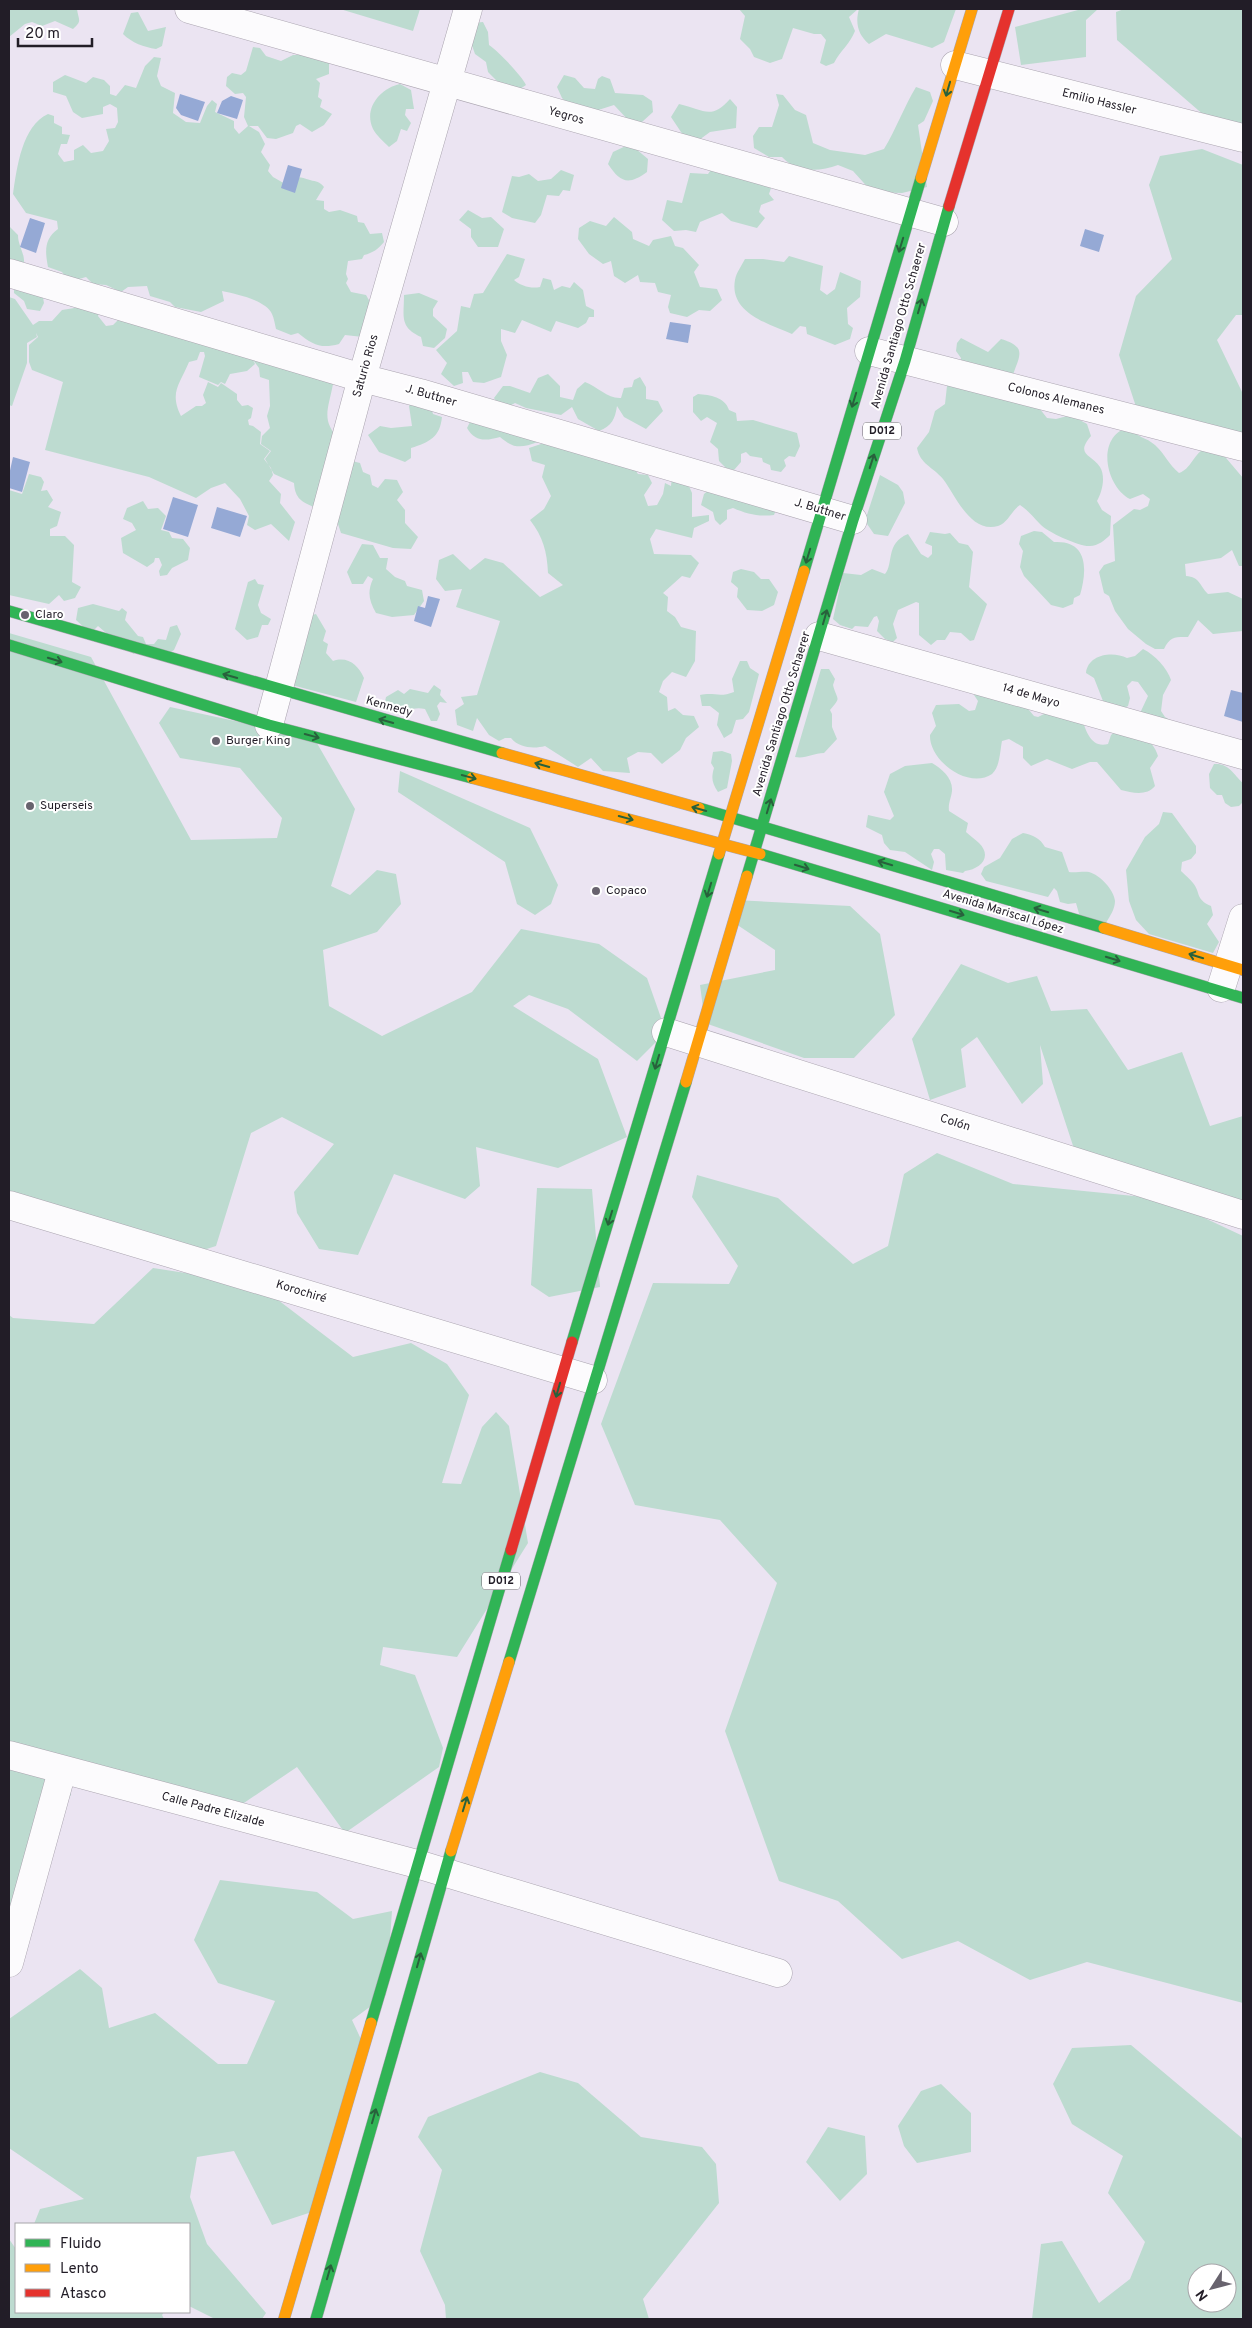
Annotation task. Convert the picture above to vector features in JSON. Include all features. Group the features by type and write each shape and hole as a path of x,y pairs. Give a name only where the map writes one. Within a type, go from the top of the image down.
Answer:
{"main road":[{"name":"Avenida Santiago Otto Schaerer","path":"722,843 972,9"},
{"name":"Avenida Santiago Otto Schaerer","path":"755,853 853,520 905,361 944,222 991,75 1009,9"},
{"name":"Kennedy","path":"9,611 278,690 762,827"},
{"path":"9,646 269,725 755,853"},
{"name":"Avenida Mariscal López","path":"762,827 1236,967"},
{"name":"D012","path":"284,2319 417,1864 722,843"},
{"name":"Avenida Mariscal López","path":"755,853 1232,994"},
{"name":"D012","path":"316,2319 444,1874 755,853"}],"street":[{"name":"Yegros","path":"189,9 944,222"},
{"name":"Saturio Rios","path":"269,725 362,378 468,9"},
{"name":"Emilio Hassler","path":"955,65 1243,138"},
{"name":"J. Buttner","path":"9,273 362,378 438,398 853,520"},
{"name":"Colonos Alemanes","path":"869,351 1243,447"},
{"name":"14 de Mayo","path":"819,636 1243,756"},
{"path":"1232,994 1243,918"},
{"name":"Colón","path":"666,1032 1243,1214"},
{"name":"Korochiré","path":"9,1205 593,1380"},
{"name":"Calle Padre Elizalde","path":"9,1755 62,1771 417,1864 444,1874 778,1973"},
{"path":"9,1963 62,1771"}],"green space":[{"path":"9,9 77,9 79,22 73,29 55,21 42,26 32,22 25,24 9,37"},
{"path":"340,9 420,9 413,31"},
{"path":"739,9 858,9 849,17 855,31 853,36 834,63 826,66 820,63 826,40 821,34 793,28 782,59 770,63 754,57 750,49 740,39 745,16"},
{"path":"859,9 956,9 944,42 932,48 886,34 869,44 860,33 857,19"},
{"path":"1075,9 1098,9 1086,20 1086,57 1021,65 1015,27 1078,10"},
{"path":"1124,9 1243,9 1243,119 1235,142 1117,40 1116,12"},
{"path":"138,12 148,31 166,27 162,46 156,49 143,46 130,40 123,34 131,13"},
{"path":"483,22 488,32 489,45 498,52 526,85 520,89 499,83 488,72 486,62 475,54 469,37 473,23"},
{"path":"305,41 333,63 329,64 329,74 316,79 320,83 318,97 322,100 320,107 332,114 324,125 312,132 300,124 296,126 293,133 276,139 267,138 258,126 249,126 259,132 265,144 261,152 270,165 268,171 273,177 287,185 298,177 319,183 324,187 316,200 324,201 324,209 329,212 340,210 357,216 358,222 364,223 370,234 382,233 384,242 377,249 364,255 362,259 348,261 346,274 348,279 346,283 351,292 366,295 370,302 363,337 345,335 339,344 317,345 298,333 291,335 276,329 269,309 257,301 242,296 222,291 224,301 201,312 175,307 170,302 150,296 147,286 128,287 121,292 106,285 93,284 86,277 69,282 62,272 48,267 47,246 50,237 58,229 57,221 26,213 13,194 16,172 27,137 39,120 48,114 54,116 54,123 62,127 62,134 70,135 67,144 61,144 58,154 64,162 74,160 74,150 83,145 91,153 103,151 109,141 106,129 115,128 118,122 117,108 110,104 103,107 103,114 82,118 73,112 66,96 53,92 53,82 65,75 86,83 93,77 104,80 110,86 110,94 116,96 125,85 136,88 145,66 154,57 161,58 157,76 161,86 175,93 173,113 186,122 200,123 207,106 212,100 217,104 215,112 234,121 234,128 239,134 248,126 244,117 246,97 243,93 235,94 226,86 227,77 232,73 241,75 246,71 253,47 260,48 266,56 281,61 293,55 300,55"},
{"path":"564,75 575,78 584,88 595,89 598,79 602,76 610,79 615,93 643,95 652,101 653,112 642,122 630,122 614,105 592,112 576,113 562,98 557,87"},
{"path":"400,84 411,90 414,109 406,109 405,115 411,123 407,131 401,129 397,141 389,147 373,129 370,114 380,94"},
{"path":"916,87 930,92 933,101 924,121 918,125 927,187 902,193 872,192 853,171 838,165 809,170 794,166 782,157 769,157 754,148 753,136 759,127 772,127 779,105 776,94 783,95 795,110 806,115 813,143 830,150 865,155 884,149"},
{"path":"730,99 737,107 736,128 710,132 695,143 685,138 671,117 679,104 712,112 723,106"},
{"path":"630,144 648,159 647,172 635,179 625,180 616,175 608,164 613,152"},
{"path":"1202,149 1243,165 1243,315 1236,315 1217,340 1243,394 1243,443 1142,425 1119,355 1136,296 1172,259 1149,185 1160,156"},
{"path":"715,164 747,173 771,188 769,194 774,200 761,205 759,212 765,218 757,228 731,221 722,213 700,222 696,232 686,230 674,231 662,220 667,200 682,203 690,173 708,174"},
{"path":"561,170 574,175 570,191 563,190 559,196 547,195 541,215 535,223 512,218 502,212 512,176 519,177 529,174 538,181 551,179"},
{"path":"468,210 482,218 491,217 504,229 498,247 478,247 471,237 471,229 459,220"},
{"path":"614,217 632,232 633,239 649,246 653,240 671,236 675,246 683,248 699,265 694,272 700,287 717,289 722,300 710,311 699,310 687,317 670,313 668,307 671,295 658,292 655,283 640,282 638,275 625,283 614,276 611,261 603,264 589,254 578,239 579,228 590,221 606,226"},
{"path":"9,226 18,235 24,264 9,259"},
{"path":"507,254 525,259 519,277 514,280 523,285 537,288 540,287 543,278 551,280 554,290 562,286 570,288 574,282 583,290 586,306 594,310 594,317 589,317 586,323 578,328 556,321 551,332 522,320 515,333 501,329 501,341 507,355 501,377 484,383 473,382 468,372 462,372 463,383 454,386 441,374 447,363 436,350 457,331 461,306 470,308 474,294 483,293"},
{"path":"789,256 823,266 820,290 827,295 835,289 840,272 861,281 860,297 847,308 848,324 853,328 850,339 835,345 807,334 806,327 800,326 792,334 753,316 738,301 735,291 735,280 745,259 784,262"},
{"path":"14,287 42,292 44,303 40,311 27,309 24,301 14,293"},
{"path":"419,293 438,301 433,309 433,316 447,329 445,338 434,348 423,346 421,337 409,329 404,320 404,295"},
{"path":"9,297 15,299 33,325 39,321 52,321 62,310 93,305 99,311 98,316 106,326 113,325 119,319 317,368 333,384 327,415 328,422 335,435 342,442 316,508 300,499 296,493 294,483 274,474 272,470 273,475 269,481 281,494 280,503 295,522 289,541 271,524 255,530 247,525 249,516 240,499 225,483 211,488 196,498 149,477 45,450 63,382 32,370 29,362 29,345 38,337 36,333 37,337 27,343 27,363 12,406 9,405","holes":["200,352 204,352 205,356 199,377 218,385 221,382 225,384 230,374 247,371 255,364 253,360 259,368 260,377 269,380 270,406 267,416 270,428 262,436 261,444 271,451 265,459 268,465 264,459 270,451 260,444 261,432 249,425 248,420 251,418 253,408 248,405 242,406 237,400 237,394 221,383 218,387 208,382 203,395 206,403 202,406 196,406 181,416 176,401 177,388 189,362 197,360"]},
{"path":"961,338 988,352 1001,339 1015,345 1018,349 1019,357 1013,375 1047,418 1056,419 1071,415 1087,424 1091,436 1086,442 1084,451 1100,467 1103,475 1102,489 1097,501 1102,510 1111,516 1110,535 1104,541 1096,545 1085,546 1064,538 1049,531 1020,505 1007,520 998,526 988,527 979,524 971,519 943,479 921,458 917,448 929,432 935,411 945,404 947,386 944,377 960,364 961,358 956,351 957,343"},
{"path":"548,374 560,386 560,397 573,400 577,389 585,382 607,395 621,398 624,388 632,387 634,380 640,377 646,387 646,399 658,401 663,411 646,429 624,417 617,406 612,422 599,431 578,419 572,407 561,415 526,408 515,403 502,410 494,398 503,386 510,386 530,393 538,378"},
{"path":"420,393 431,407 433,414 442,417 436,434 429,441 411,448 411,458 405,462 379,452 368,435 380,426 391,428 412,426 409,406"},
{"path":"698,394 721,399 729,410 736,413 737,421 753,420 797,433 800,446 795,457 789,456 784,460 786,466 781,472 771,470 770,465 763,462 762,458 750,456 746,452 741,454 741,462 734,470 726,468 719,461 718,449 710,442 717,423 707,417 701,421 693,412 693,397"},
{"path":"472,418 540,434 538,442 518,446 509,444 500,437 486,440 477,438 467,428"},
{"path":"1130,427 1155,445 1179,473 1204,449 1221,452 1243,478 1243,566 1239,566 1232,550 1221,558 1185,564 1186,576 1197,580 1208,594 1228,592 1243,599 1243,631 1213,634 1198,620 1188,637 1171,639 1164,649 1155,649 1128,629 1115,611 1109,596 1104,593 1099,572 1104,565 1115,561 1113,525 1134,509 1140,510 1148,506 1150,499 1143,494 1130,499 1121,493 1110,473 1108,450 1112,440 1119,432"},
{"path":"546,429 632,465 638,474 648,475 652,483 644,495 648,506 657,505 663,494 665,483 671,486 672,475 685,477 692,493 692,517 709,515 709,521 694,528 692,538 656,529 650,539 654,554 691,555 699,563 690,578 682,576 663,593 668,597 667,611 675,617 681,627 696,631 695,661 686,677 672,672 663,681 659,692 667,697 668,711 675,708 683,715 694,716 699,727 686,738 680,750 662,764 651,753 638,752 627,758 630,773 603,771 591,758 578,767 545,746 527,747 518,744 511,738 499,741 489,735 477,718 473,731 457,725 455,710 464,704 461,697 477,695 500,621 456,607 462,589 445,591 436,579 439,560 453,554 470,570 485,558 503,563 540,597 563,585 548,573 544,545 530,520 544,509 551,496 542,477 545,465 532,461 529,448 541,444"},
{"path":"352,461 360,463 363,472 370,475 372,485 378,488 385,479 397,480 403,492 397,500 405,510 405,523 418,537 411,549 393,548 341,533 335,515"},
{"path":"29,474 41,477 44,482 41,491 47,490 53,500 48,507 61,512 57,526 50,529 50,536 65,536 74,545 72,582 81,587 75,598 64,601 59,595 49,604 9,595 9,490 22,494"},
{"path":"880,475 898,485 903,492 905,503 888,536 874,534 865,521"},
{"path":"711,488 778,505 774,515 763,516 733,508 727,510 727,519 720,525 715,520 713,512 701,505 704,494"},
{"path":"143,501 148,509 158,508 166,516 161,530 169,532 172,538 183,539 190,548 188,560 172,568 167,575 160,576 159,571 162,565 159,558 155,558 154,562 147,567 123,553 121,538 136,530 132,523 123,519 127,508"},
{"path":"1034,531 1042,532 1054,542 1074,546 1083,559 1084,576 1080,595 1074,598 1073,604 1063,608 1051,605 1024,576 1020,567 1023,551 1019,544 1021,536"},
{"path":"930,532 950,533 959,543 968,545 973,552 969,587 987,604 974,640 970,641 961,633 950,632 945,640 937,640 931,645 919,635 919,603 916,602 898,610 893,624 897,638 893,642 885,639 877,631 879,621 877,616 874,617 868,627 855,626 852,629 840,625 833,619 843,573 861,575 872,569 885,574 888,570 893,548 901,538 908,534 921,554 928,558 932,554 932,546 925,543"},
{"path":"362,544 373,545 380,558 388,558 386,569 395,577 405,581 407,586 422,590 424,601 414,615 392,617 376,613 370,596 373,579 368,576 363,584 352,584 347,572"},
{"path":"741,569 754,572 761,579 769,579 778,592 774,605 762,611 747,610 737,597 738,588 731,582 733,572"},
{"path":"255,579 258,584 264,585 258,605 261,613 271,619 268,625 262,625 258,637 247,640 235,629 248,582"},
{"path":"93,604 119,611 122,608 127,612 125,620 138,636 143,637 146,644 154,644 158,639 166,640 170,627 177,625 181,634 174,650 160,659 156,649 150,653 138,645 134,654 126,650 98,626 94,630 87,630 76,620 78,608"},
{"path":"316,614 326,631 323,641 328,644 326,653 333,661 343,660 352,663 359,669 364,678 356,702 288,684 298,648 306,644 305,634 309,628 306,617"},
{"path":"9,633 91,657 191,840 277,838 282,818 240,768 180,758 159,723 170,707 314,738 355,809 331,886 350,895 377,870 396,874 401,904 377,932 323,950 329,1006 382,1036 472,992 521,929 599,944 647,978 666,1032 637,1061 568,1009 529,995 513,1006 598,1059 627,1137 558,1168 476,1147 480,1186 465,1199 394,1174 358,1255 319,1249 297,1213 294,1192 334,1144 282,1117 251,1133 216,1246 178,1258 124,1225 9,1202"},
{"path":"1143,649 1160,662 1169,675 1171,680 1163,695 1161,711 1165,717 1175,723 1141,718 1141,711 1148,696 1138,682 1132,681 1127,686 1130,698 1128,706 1122,709 1114,708 1103,701 1094,678 1086,673 1091,662 1096,658 1115,655 1127,658 1135,656"},
{"path":"740,661 747,661 750,668 759,674 749,712 743,719 736,720 732,733 724,738 717,725 719,713 710,706 702,706 700,695 724,695 734,692 732,679"},
{"path":"821,669 829,669 835,679 833,685 837,700 830,710 832,714 832,727 837,739 824,753 795,757"},
{"path":"973,680 1019,698 1034,716 1038,717 1048,712 1082,718 1090,737 1097,744 1108,744 1111,735 1118,729 1148,741 1156,750 1158,756 1150,768 1155,786 1144,792 1135,793 1121,790 1097,762 1090,762 1072,769 1047,759 1031,766 1023,758 1023,747 1009,739 1002,741 998,763 992,774 983,778 962,776 943,763 931,745 930,735 936,726 932,713 936,705 959,704 969,711 975,710 978,701 974,695"},
{"path":"434,685 441,690 440,695 447,703 440,702 437,706 440,714 437,721 431,721 425,709 419,708 397,712 384,706 386,697 398,690 404,694 410,689 428,693"},
{"path":"722,751 731,754 732,761 727,788 718,792 714,786 714,768 711,763 713,752"},
{"path":"932,763 943,771 951,782 952,791 949,811 968,823 966,832 979,843 985,853 983,862 980,865 963,873 946,870 945,854 939,849 934,849 931,854 934,862 932,870 905,852 890,850 884,843 882,835 866,827 868,815 890,820 894,816 884,792 890,774 905,766"},
{"path":"1214,764 1227,767 1243,783 1243,802 1239,806 1231,807 1225,803 1222,795 1217,795 1210,788 1209,774"},
{"path":"400,771 530,828 558,885 551,904 535,915 517,904 505,862 398,792"},
{"path":"1163,812 1172,813 1196,846 1196,853 1191,859 1182,862 1181,871 1193,883 1200,898 1211,906 1213,915 1207,924 1219,942 1213,953 1149,934 1136,920 1129,901 1126,870 1145,837 1159,824"},
{"path":"1023,833 1036,837 1045,847 1062,852 1069,872 1089,872 1098,876 1106,884 1112,892 1115,904 1106,923 1080,917 1076,903 1060,902 1057,891 1054,888 1048,897 986,881 981,874 984,867 1000,858 1012,839"},
{"path":"735,900 850,906 880,934 895,1015 854,1058 804,1058 705,1023 700,985 775,970 775,950 730,920"},
{"path":"961,964 1008,983 1037,976 1051,1011 1087,1009 1128,1070 1182,1052 1210,1126 1243,1116 1243,1215 1080,1167 1040,1045 1043,1084 1022,1104 977,1037 961,1049 966,1087 930,1100 912,1039"},
{"path":"937,1153 1013,1184 1164,1199 1243,1236 1243,2003 1087,1962 1030,1980 958,1941 902,1959 838,1901 779,1881 725,1731 777,1583 720,1520 635,1505 601,1424 653,1283 729,1284 738,1266 692,1197 697,1175 778,1198 853,1264 888,1246 904,1174"},
{"path":"537,1188 592,1189 600,1287 549,1297 531,1285"},
{"path":"153,1268 257,1284 353,1357 411,1343 447,1364 469,1395 442,1483 461,1484 482,1427 496,1412 509,1426 528,1543 457,1657 383,1647 380,1665 415,1675 443,1748 439,1767 345,1833 297,1767 235,1809 68,1763 71,1795 45,1826 9,1975 9,1315 13,1318 94,1324"},
{"path":"220,1880 317,1892 353,1919 392,1911 386,1995 352,2020 366,2050 321,2209 272,2225 234,2151 197,2157 190,2197 207,2244 266,2313 262,2319 215,2319 190,2306 190,2223 34,2223 40,2209 84,2199 9,2148 9,2019 80,1969 102,1988 109,2028 155,2013 218,2064 247,2064 275,2001 218,1983 194,1940"},
{"path":"1131,2045 1243,2139 1243,2319 1032,2319 1041,2244 1062,2241 1099,2303 1130,2279 1145,2242 1108,2193 1123,2156 1072,2124 1053,2084 1072,2048"},
{"path":"540,2072 578,2083 641,2137 702,2147 716,2164 719,2203 643,2299 649,2319 446,2319 445,2305 420,2251 442,2170 418,2137 428,2117"},
{"path":"941,2084 971,2113 971,2152 917,2163 904,2146 898,2126 921,2091"},
{"path":"828,2127 865,2136 867,2174 840,2201 806,2162"},
{"path":"9,2239 15,2248 15,2313 163,2313 162,2315 164,2319 9,2319"}],"water":[{"path":"180,94 205,102 198,121 181,115 176,108"},
{"path":"231,96 243,100 237,119 217,113 222,101"},
{"path":"288,165 302,169 295,193 281,188"},
{"path":"30,218 45,223 36,253 20,247"},
{"path":"1085,229 1104,235 1099,252 1080,246"},
{"path":"670,322 691,325 688,343 666,339"},
{"path":"13,457 30,462 22,492 9,488 9,475"},
{"path":"173,497 198,505 188,537 163,529"},
{"path":"217,507 247,516 240,537 211,528"},
{"path":"428,596 440,599 431,627 414,621 418,606 425,608"},
{"path":"1231,690 1243,693 1243,722 1224,716"}],"traffic: fast":[{"path":"804,571 921,178"},
{"path":"747,876 853,520 905,361 949,206"},
{"path":"9,611 502,753"},
{"path":"9,645 269,725 472,778"},
{"path":"699,808 1104,928"},
{"path":"572,1342 719,854"},
{"path":"760,854 1243,998"},
{"path":"509,1662 686,1082"},
{"path":"371,2023 511,1550"},
{"path":"316,2319 451,1851"}],"traffic: slow":[{"path":"921,178 972,9"},
{"path":"719,854 804,571"},
{"path":"502,753 699,808"},
{"path":"472,778 760,854"},
{"path":"686,1082 747,876"},
{"path":"1104,928 1243,970"},
{"path":"451,1851 509,1662"},
{"path":"284,2319 371,2023"}],"traffic: jam":[{"path":"949,206 1009,9"},
{"path":"511,1550 572,1342"}],"place":[{"name":"Claro","path":"25,615"},
{"name":"Burger King","path":"216,741"},
{"name":"Superseis","path":"30,806"},
{"name":"Copaco","path":"596,891"}]}
